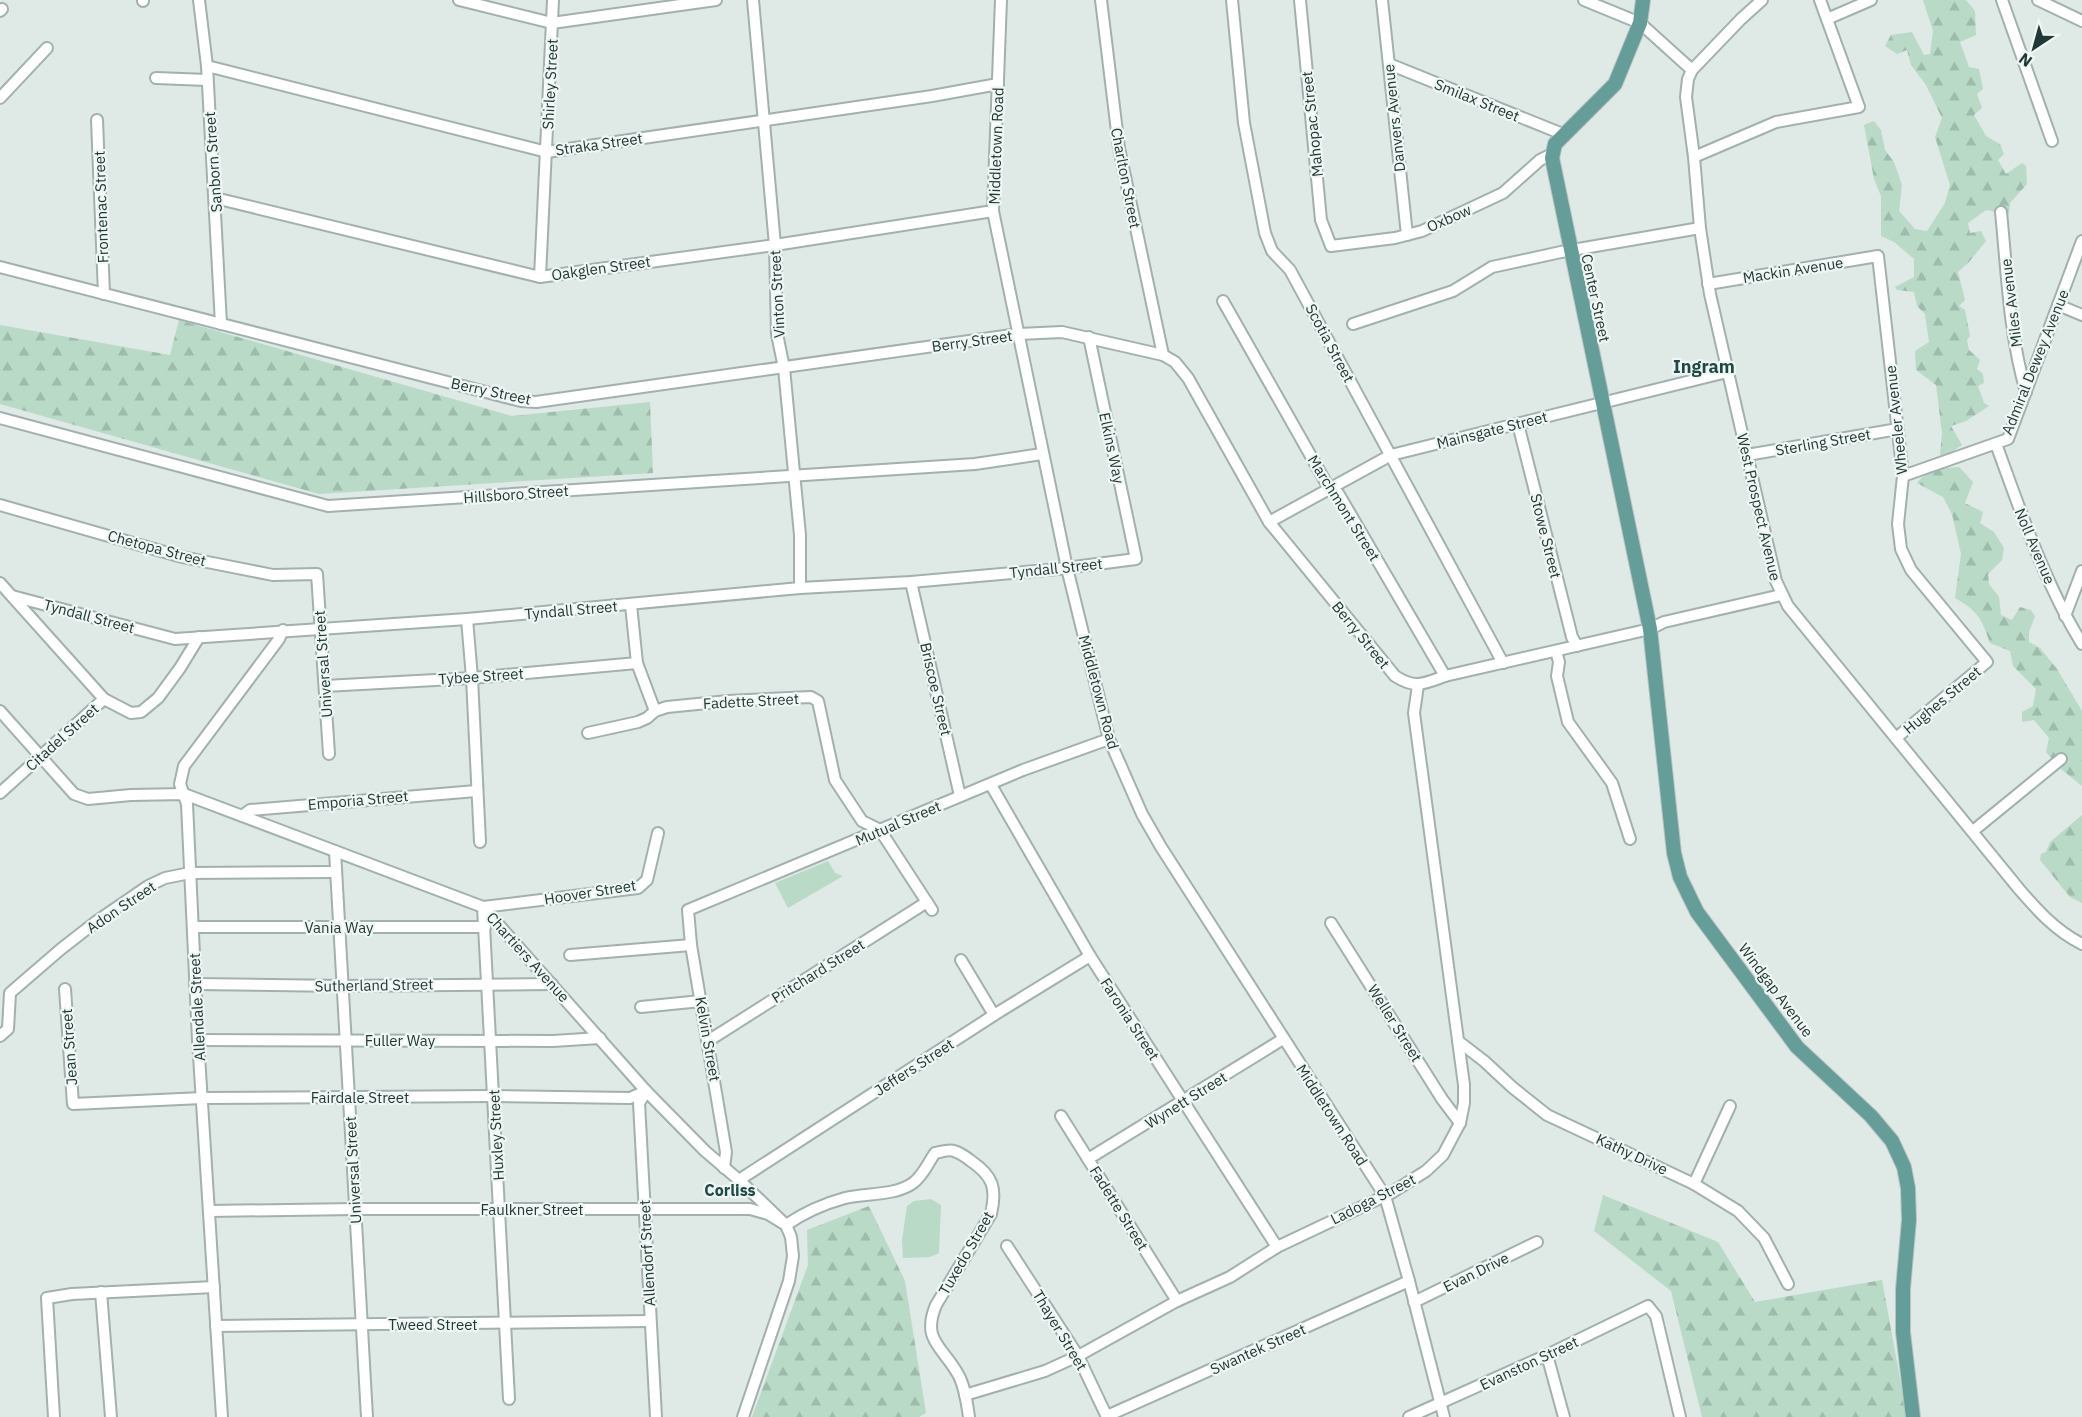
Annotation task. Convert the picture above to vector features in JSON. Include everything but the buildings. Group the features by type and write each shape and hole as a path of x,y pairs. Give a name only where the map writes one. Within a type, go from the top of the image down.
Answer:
{"main road":[{"path":"1552,158 1555,144 1611,89 1640,23 1642,0"},
{"name":"Center Street","path":"1552,158 1650,629"},
{"name":"Windgap Avenue","path":"1650,629 1674,853 1680,877 1697,912 1797,1047 1871,1116 1892,1141 1904,1167 1908,1188 1909,1220 1903,1289 1903,1332 1913,1417"}],"street":[{"name":"Sanborn Street","path":"199,0 207,66 221,324"},
{"path":"459,0 552,23 716,0"},
{"name":"Shirley Street","path":"540,277 553,0"},
{"name":"Vinton Street","path":"753,0 775,245 777,334 784,369 800,535 800,588"},
{"name":"Middletown Road","path":"1001,0 993,211 1067,568 1109,739 1151,831 1384,1197 1409,1281 1444,1417"},
{"name":"Charlton Street","path":"1101,0 1119,148 1163,355"},
{"name":"Scotia Street","path":"1232,0 1244,123 1265,232 1272,250 1290,270 1503,663"},
{"name":"Mahopac Street","path":"1300,0 1321,220 1330,246"},
{"name":"Danvers Avenue","path":"1382,0 1407,235"},
{"path":"1584,0 1640,23 1692,70 1762,0"},
{"path":"1694,157 1776,122 1859,107 1820,0"},
{"path":"1827,19 1871,0"},
{"path":"2002,0 2052,141"},
{"path":"2038,0 2082,21"},
{"path":"0,98 46,48"},
{"name":"Smilax Street","path":"1389,64 1565,135"},
{"name":"Straka Street","path":"207,66 547,152 932,96 998,84"},
{"name":"West Prospect Avenue","path":"1692,70 1688,79 1686,97 1708,284 1781,595 2040,913 2059,930 2082,944"},
{"path":"156,78 207,80"},
{"name":"Frontenac Street","path":"97,120 104,294"},
{"name":"Oxbow","path":"1330,246 1422,231 1503,193 1540,160 1552,158"},
{"name":"Oakglen Street","path":"215,198 540,277 775,245 993,211"},
{"name":"Miles Avenue","path":"2001,212 2014,342 2026,392"},
{"path":"1353,324 1453,291 1492,267 1570,250 1700,228"},
{"name":"Admiral Dewey Avenue","path":"1996,444 2008,438 2082,241"},
{"name":"Mackin Avenue","path":"1708,284 1878,256"},
{"name":"Wheeler Avenue","path":"1878,256 1903,476 1898,524 1901,549 1911,570 1987,662"},
{"name":"Berry Street","path":"0,267 536,402 784,369 1019,334 1062,332 1163,355 1175,362 1188,378 1269,522 1395,676 1404,682 1418,685"},
{"name":"Marchmont Street","path":"1223,301 1329,488 1338,493 1445,676"},
{"path":"2058,305 2082,315"},
{"name":"Elkins Way","path":"1089,337 1136,559"},
{"name":"Mainsgate Street","path":"1269,522 1390,455 1727,372"},
{"name":"Hillsboro Street","path":"0,418 328,506 975,464 1042,454"},
{"name":"Stowe Street","path":"1518,424 1572,637 1577,646"},
{"name":"Sterling Street","path":"1747,455 1898,429"},
{"path":"1903,476 1996,444"},
{"name":"Noll Avenue","path":"1996,444 2022,517 2065,616 2082,644"},
{"name":"Chetopa Street","path":"0,505 182,557 273,574 317,573"},
{"name":"Tyndall Street","path":"12,596 175,639 467,619 800,588 911,582 1067,568 1136,559"},
{"path":"2065,616 2082,571"},
{"name":"Universal Street","path":"317,573 329,754"},
{"name":"Briscoe Street","path":"911,582 960,796"},
{"path":"0,583 104,699"},
{"path":"1418,685 1445,676 1650,629 1664,622 1781,595"},
{"path":"631,605 637,663 655,711"},
{"path":"467,619 480,842"},
{"name":"Allendale Street","path":"222,1417 198,1040 187,804 180,784 184,766 283,630"},
{"name":"Citadel Street","path":"0,793 104,699 131,713 141,712 158,698 199,638"},
{"path":"1556,651 1559,662 1557,676 1568,722 1612,783 1630,839"},
{"name":"Hughes Street","path":"1896,738 1987,662"},
{"name":"Tybee Street","path":"325,686 472,678 637,663"},
{"name":"Ladoga Street","path":"965,1395 1045,1371 1078,1356 1177,1301 1230,1278 1277,1247 1384,1197 1426,1171 1443,1155 1460,1123 1464,1103 1458,1041 1414,713 1418,685"},
{"name":"Fadette Street","path":"588,733 638,722 655,711 667,707 811,697 818,701 835,780 861,821 880,830 930,906"},
{"name":"Chartiers Avenue","path":"0,711 74,794 88,799 131,795 184,795 483,907 646,1091 786,1225"},
{"name":"Mutual Street","path":"688,910 1030,767 1109,739"},
{"path":"1973,831 2061,759"},
{"name":"Faronia Street","path":"991,785 1090,956 1277,1247"},
{"name":"Emporia Street","path":"242,816 250,810 477,791"},
{"name":"Hoover Street","path":"483,907 638,888 647,880 658,833"},
{"name":"Universal Street","path":"335,851 367,1417"},
{"name":"Adon Street","path":"0,1036 8,1029 10,993 61,949 148,886 165,878 190,873 336,872"},
{"name":"Pritchard Street","path":"708,1041 930,906"},
{"name":"Huxley Street","path":"483,907 509,1399"},
{"name":"Kelvin Street","path":"688,910 691,945 726,1152 724,1168"},
{"name":"Weller Street","path":"1330,923 1442,1099 1460,1123"},
{"name":"Vania Way","path":"193,927 485,927"},
{"path":"570,954 691,945"},
{"name":"Jeffers Street","path":"739,1180 994,1015 1090,956"},
{"path":"961,960 994,1015"},
{"name":"Sutherland Street","path":"195,984 342,986 552,984"},
{"name":"Jean Street","path":"65,989 73,1104"},
{"path":"642,1007 701,1001"},
{"name":"Fuller Way","path":"198,1040 553,1041 600,1038"},
{"name":"Wynett Street","path":"1088,1159 1283,1039"},
{"name":"Kathy Drive","path":"1458,1041 1547,1115 1694,1184 1743,1216 1764,1238 1788,1284"},
{"name":"Fairdale Street","path":"73,1104 202,1098 494,1096 630,1098 646,1091"},
{"name":"Allendorf Street","path":"646,1091 639,1103 656,1417"},
{"path":"1694,1184 1730,1106"},
{"name":"Fadette Street","path":"1061,1116 1177,1301"},
{"name":"Tuxedo Street","path":"786,1225 811,1209 845,1198 895,1190 912,1184 921,1176 935,1153 952,1150 985,1171 992,1182 995,1198 991,1214 936,1305 930,1319 933,1340 960,1377 969,1417"},
{"name":"Faulkner Street","path":"209,1211 750,1209 768,1214 786,1225"},
{"path":"743,1417 789,1281 794,1256 791,1237 786,1225"},
{"name":"Evan Drive","path":"1414,1302 1537,1242"},
{"name":"Thayer Street","path":"1007,1246 1078,1356 1107,1417"},
{"name":"Swantek Street","path":"1107,1417 1409,1281"},
{"path":"54,1417 47,1298 101,1292 214,1287"},
{"path":"101,1292 111,1417"},
{"name":"Evanston Street","path":"1409,1417 1547,1355 1648,1306 1656,1316 1680,1417"},
{"name":"Tweed Street","path":"216,1326 650,1321"},
{"path":"1547,1355 1564,1417"}],"green space":[{"path":"1923,0 1966,0 1975,11 1976,35 1960,42 1969,67 1979,69 1983,89 1977,94 1982,108 1974,115 1986,136 2000,144 2004,154 1998,160 2006,174 2022,163 2026,166 2027,184 2010,203 2009,214 1986,210 1968,223 1970,233 1981,231 1986,241 1958,272 1965,300 1959,306 1965,310 1970,336 1967,340 1969,350 1980,360 1977,369 1983,374 1984,383 1978,386 1984,403 1989,406 1966,421 1951,426 1962,445 1947,455 1940,455 1942,433 1936,385 1916,370 1915,351 1929,342 1925,314 1917,306 1914,292 1897,290 1895,287 1914,277 1914,259 1894,242 1881,236 1881,196 1874,179 1864,125 1874,121 1881,130 1885,150 1894,162 1902,185 1899,211 1915,229 1927,231 1945,203 1950,185 1935,137 1942,118 1926,85 1911,65 1907,50 1897,54 1885,46 1891,35 1912,32 1924,55 1930,54 1933,31"},
{"path":"179,320 512,416 650,402 653,473 319,494 0,404 0,325 170,355"},
{"path":"1959,467 1973,482 1965,503 1983,512 1980,523 1994,532 2004,548 2002,560 1988,574 1989,584 1999,597 2001,615 2012,620 2020,607 2031,610 2035,616 2029,632 2029,642 2040,648 2057,669 2082,711 2082,786 2061,769 2046,752 2049,738 2034,720 2022,722 2022,712 2033,706 2036,689 2013,666 2010,651 1990,643 1978,616 1955,598 1961,554 1952,514 1943,497 1917,483 1930,472"},
{"path":"2082,815 2082,903 2070,897 2040,860 2041,854 2046,852 2050,842"},
{"path":"828,861 835,873 843,876 788,908 775,883"},
{"path":"1603,1195 1718,1242 1755,1302 1882,1280 1907,1417 1702,1417 1671,1291 1594,1231"},
{"path":"931,1199 941,1205 939,1253 930,1257 903,1258 902,1240 907,1206 914,1201"},
{"path":"869,1206 905,1281 926,1413 919,1417 752,1417 808,1265 807,1230"}],"district":[{"name":"Ingram","path":"1704,366"},
{"name":"Corliss","path":"730,1190"}]}
